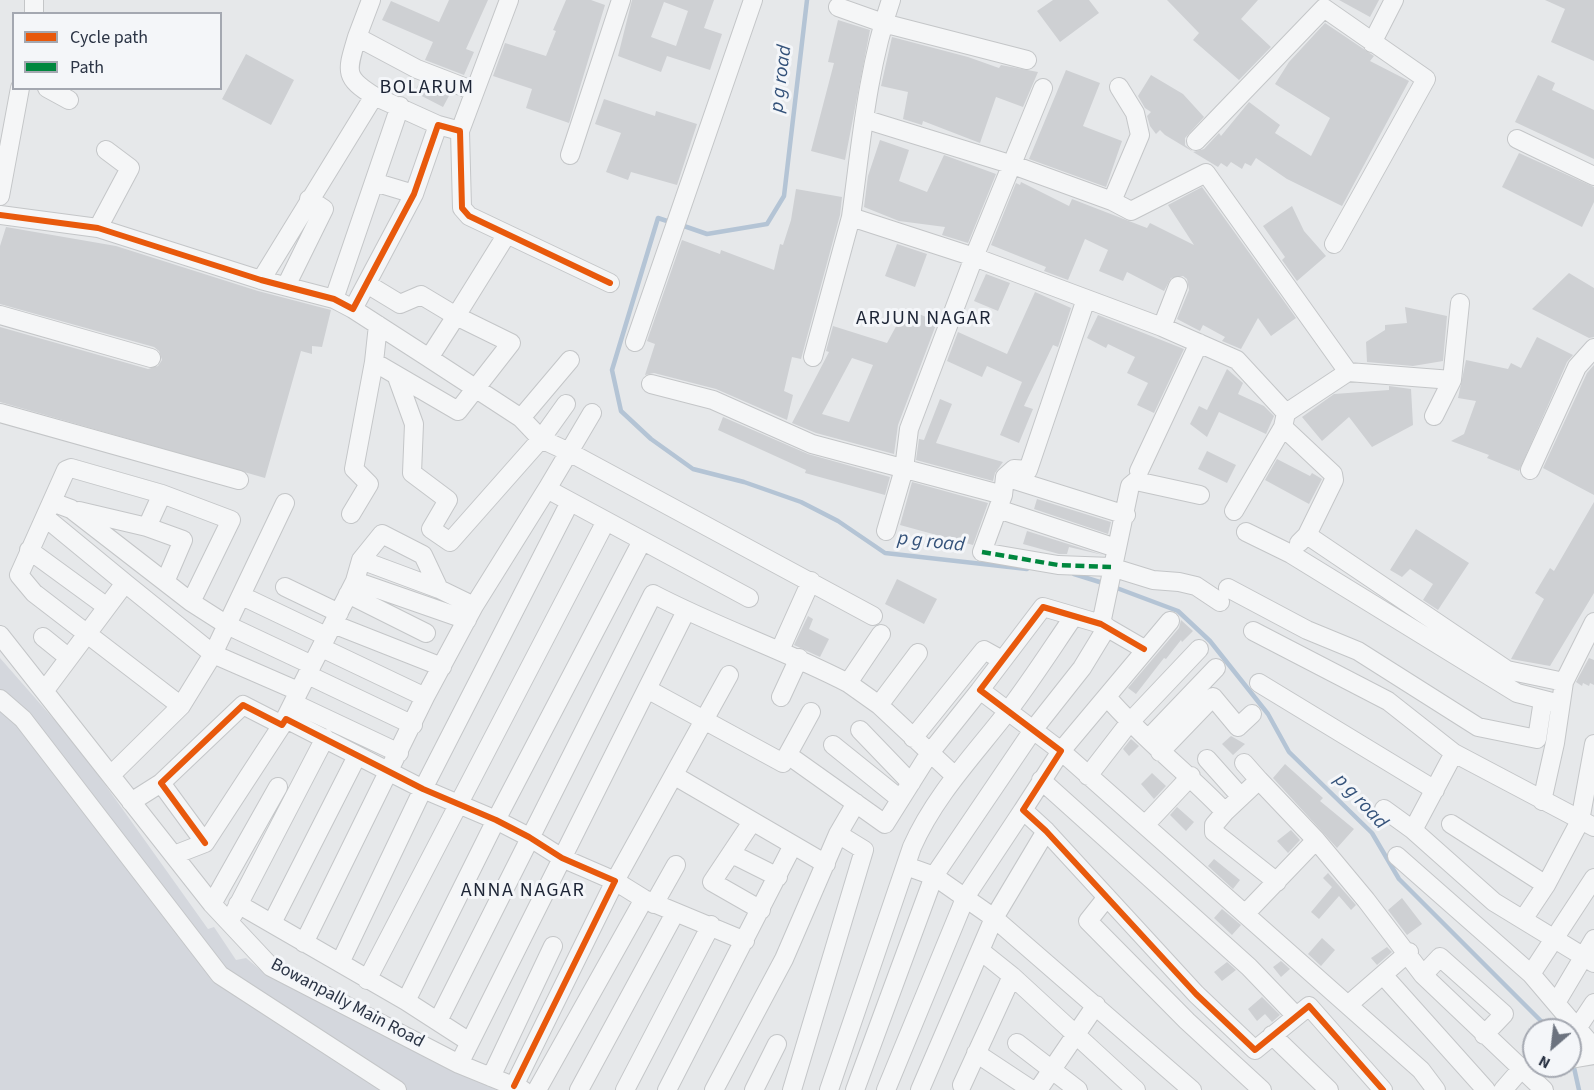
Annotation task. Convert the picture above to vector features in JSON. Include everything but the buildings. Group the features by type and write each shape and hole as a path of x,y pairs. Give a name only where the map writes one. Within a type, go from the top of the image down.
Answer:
{"street":[{"path":"371,0 349,64 349,76 355,84 374,96 438,125 460,131"},
{"path":"509,0 460,131 462,208 469,216 610,283"},
{"path":"570,155 621,0"},
{"path":"635,342 753,0"},
{"path":"813,357 851,217 864,119 891,0"},
{"path":"1372,43 1395,0"},
{"path":"838,7 884,23 1027,60"},
{"path":"1196,141 1324,8 1426,79 1334,244"},
{"path":"357,37 417,69 474,91"},
{"path":"1112,201 1140,135 1135,113 1119,87"},
{"path":"886,531 904,469 909,429 974,257 1043,88"},
{"path":"0,196 20,90"},
{"path":"51,90 69,100"},
{"path":"261,280 374,96"},
{"path":"334,299 400,106"},
{"path":"864,119 1013,165 1112,201 1131,211 1206,173 1348,372"},
{"path":"353,309 414,194 438,125"},
{"path":"1517,139 1594,176"},
{"path":"98,228 130,168 106,150"},
{"path":"374,182 414,194"},
{"path":"286,286 324,208 309,199"},
{"path":"0,215 98,228 261,280 334,299 521,418 542,438 873,616"},
{"path":"851,217 974,257 1162,327 1236,360 1333,474 1334,480 1306,535 1291,554"},
{"path":"429,358 507,234"},
{"path":"367,284 400,304 421,295 456,316 511,343 474,387 458,411 374,362"},
{"path":"1162,327 1178,285"},
{"path":"1086,299 1028,470 1014,470 1002,494 982,552 1058,566 1111,568 1153,580 1196,586 1224,595 1358,651 1478,727 1538,739 1552,702 1594,622"},
{"path":"1434,416 1452,380 1461,303"},
{"path":"0,315 151,358"},
{"path":"351,514 369,484 354,469 374,362 378,325"},
{"path":"1139,471 1199,343"},
{"path":"1530,470 1577,367 1594,348"},
{"path":"521,418 570,360"},
{"path":"1234,511 1285,420 1348,372 1452,380"},
{"path":"397,377 414,424 412,473 448,500 431,529 450,542 542,438 566,404"},
{"path":"651,384 713,400 812,444 1002,494 1126,514"},
{"path":"0,413 239,480"},
{"path":"304,943 425,697 470,613 592,413"},
{"path":"181,706 34,593 19,575 63,474 71,468 162,494 231,520 192,602"},
{"path":"855,1090 934,876 1033,730 1082,669 1104,625 1104,604 1126,514 1130,486 1136,482 1200,495"},
{"path":"547,489 749,598"},
{"path":"147,527 162,494"},
{"path":"1002,494 1116,548"},
{"path":"340,963 423,789 570,502"},
{"path":"111,775 181,706 213,654 285,503"},
{"path":"49,510 71,509 147,527 183,540 165,582"},
{"path":"71,509 165,582 227,625 312,665"},
{"path":"49,510 124,583 213,654 399,753"},
{"path":"367,980 606,521"},
{"path":"1246,532 1291,554 1517,693 1552,702"},
{"path":"282,725 352,587 361,560 382,534 423,555 439,589"},
{"path":"1306,535 1507,670 1564,682"},
{"path":"405,1001 496,820 642,541"},
{"path":"29,550 107,607"},
{"path":"361,560 439,589 470,613"},
{"path":"623,578 686,611 799,658 848,683 879,705 955,776"},
{"path":"780,650 811,581"},
{"path":"45,690 124,583"},
{"path":"285,587 333,624"},
{"path":"352,587 470,613"},
{"path":"352,587 426,633"},
{"path":"438,1021 653,594"},
{"path":"242,596 333,624 442,667"},
{"path":"792,1090 864,850 885,824 929,754 1043,607 1104,625 1144,649"},
{"path":"459,1064 468,1041 686,611"},
{"path":"829,1090 924,820 955,776 1009,710 1074,616"},
{"path":"886,1090 966,896 1060,751 1170,621"},
{"path":"333,624 322,648 425,697"},
{"path":"1253,631 1388,701 1454,753 1587,824"},
{"path":"848,683 881,634"},
{"name":"Bowanpally Main Road","path":"0,635 228,924 271,967 459,1064 518,1088"},
{"path":"43,637 69,658"},
{"path":"1088,776 1129,723 1198,649"},
{"path":"913,738 984,650 1002,660"},
{"path":"879,705 918,653"},
{"path":"781,697 799,658"},
{"path":"312,665 308,675 413,725"},
{"path":"1154,745 1216,668"},
{"path":"518,1088 615,881 729,675"},
{"path":"1259,683 1435,790"},
{"path":"647,689 783,763 811,712"},
{"path":"980,690 1060,751 1146,824 1421,1070 1436,1090"},
{"path":"1107,697 1129,723 1191,776 1225,812"},
{"path":"1154,745 1213,697 1238,727 1252,714"},
{"path":"0,699 23,719 220,975 397,1090"},
{"path":"1542,801 1552,702"},
{"path":"131,802 161,783 243,705 282,725"},
{"path":"174,855 205,843 286,719 423,789 496,820 562,858 615,881 649,901 745,941"},
{"path":"860,730 911,783"},
{"path":"228,924 325,738"},
{"path":"1524,918 1587,824 1594,744"},
{"path":"833,745 900,800"},
{"path":"1413,830 1454,753"},
{"path":"788,755 885,824"},
{"path":"272,923 357,756"},
{"path":"1207,759 1241,797"},
{"path":"1244,764 1316,840 1408,952 1423,975 1484,1035 1522,1062"},
{"path":"675,776 826,864"},
{"path":"1146,824 1191,776"},
{"path":"1041,780 1249,967 1296,1016"},
{"path":"1258,780 1225,812 1214,825 1214,832 1277,882"},
{"path":"161,783 205,843"},
{"path":"212,904 278,787"},
{"path":"714,1090 784,959 838,834 856,803"},
{"path":"1384,809 1413,830 1494,902 1524,918 1589,960"},
{"path":"1023,810 1046,831 1196,994 1255,1050 1309,1006 1383,1090"},
{"path":"752,822 712,882 761,910"},
{"path":"1451,824 1546,885"},
{"path":"920,1090 982,952 994,918 1046,831"},
{"path":"838,834 864,850"},
{"path":"1246,913 1316,840"},
{"path":"668,1090 793,845"},
{"path":"732,854 778,877"},
{"path":"1397,856 1531,974 1570,1018"},
{"path":"537,1090 649,901 676,866"},
{"path":"906,866 934,876 966,896 1096,1005 1192,1090"},
{"path":"1531,974 1594,878"},
{"path":"1107,897 1088,921 1187,1021 1262,1090"},
{"path":"238,904 405,1001 468,1041"},
{"path":"579,1090 675,913"},
{"path":"626,1090 711,925"},
{"path":"1556,1003 1589,960 1594,939"},
{"path":"491,1077 554,946"},
{"path":"982,952 1076,1033 1136,1090"},
{"path":"1348,1005 1408,952"},
{"path":"1423,975 1440,957 1504,1014 1484,1035"},
{"path":"1383,975 1486,1090"},
{"path":"964,1088 976,1053 1012,976"},
{"path":"1582,1021 1594,1003"},
{"path":"1038,1090 1096,1005"},
{"path":"1272,1035 1329,1090"},
{"path":"1017,1043 1078,1090"},
{"path":"754,1090 777,1044"},
{"path":"976,1053 1032,1090"},
{"path":"1503,1090 1522,1072"}],"shaded area":[{"path":"0,658 79,748 208,929 214,927 236,960 246,958 263,972 497,1090 0,1090"}],"waterway":[{"name":"p g road","path":"681,225 707,234 767,224 784,196 807,0"},
{"name":"p g road","path":"673,223 658,218 612,370 621,411 651,439 693,469 744,482 801,502 838,521 885,553 1027,569"},
{"name":"p g road","path":"1074,574 1106,584"},
{"name":"p g road","path":"1114,587 1178,611 1210,641 1268,714 1289,752 1372,833 1399,879 1538,1018"},
{"name":"p g road","path":"1576,1078 1579,1090"}],"marked path":[{"path":"982,552 1058,565 1111,567"}],"cycle path":[{"path":"0,215 98,228 261,280 334,299 353,309 414,194 438,125 460,131 462,208 469,216 610,283"},
{"path":"1144,649 1101,624 1043,607 980,690 1061,751 1023,810 1046,831 1196,994 1255,1050 1309,1006 1383,1090"},
{"path":"205,843 161,783 243,705 282,725 286,719 423,789 496,820 562,858 615,881 514,1086"}],"district":[{"name":"BOLARUM","path":"427,89"},
{"name":"ARJUN NAGAR","path":"924,320"},
{"name":"ANNA NAGAR","path":"523,892"}]}
